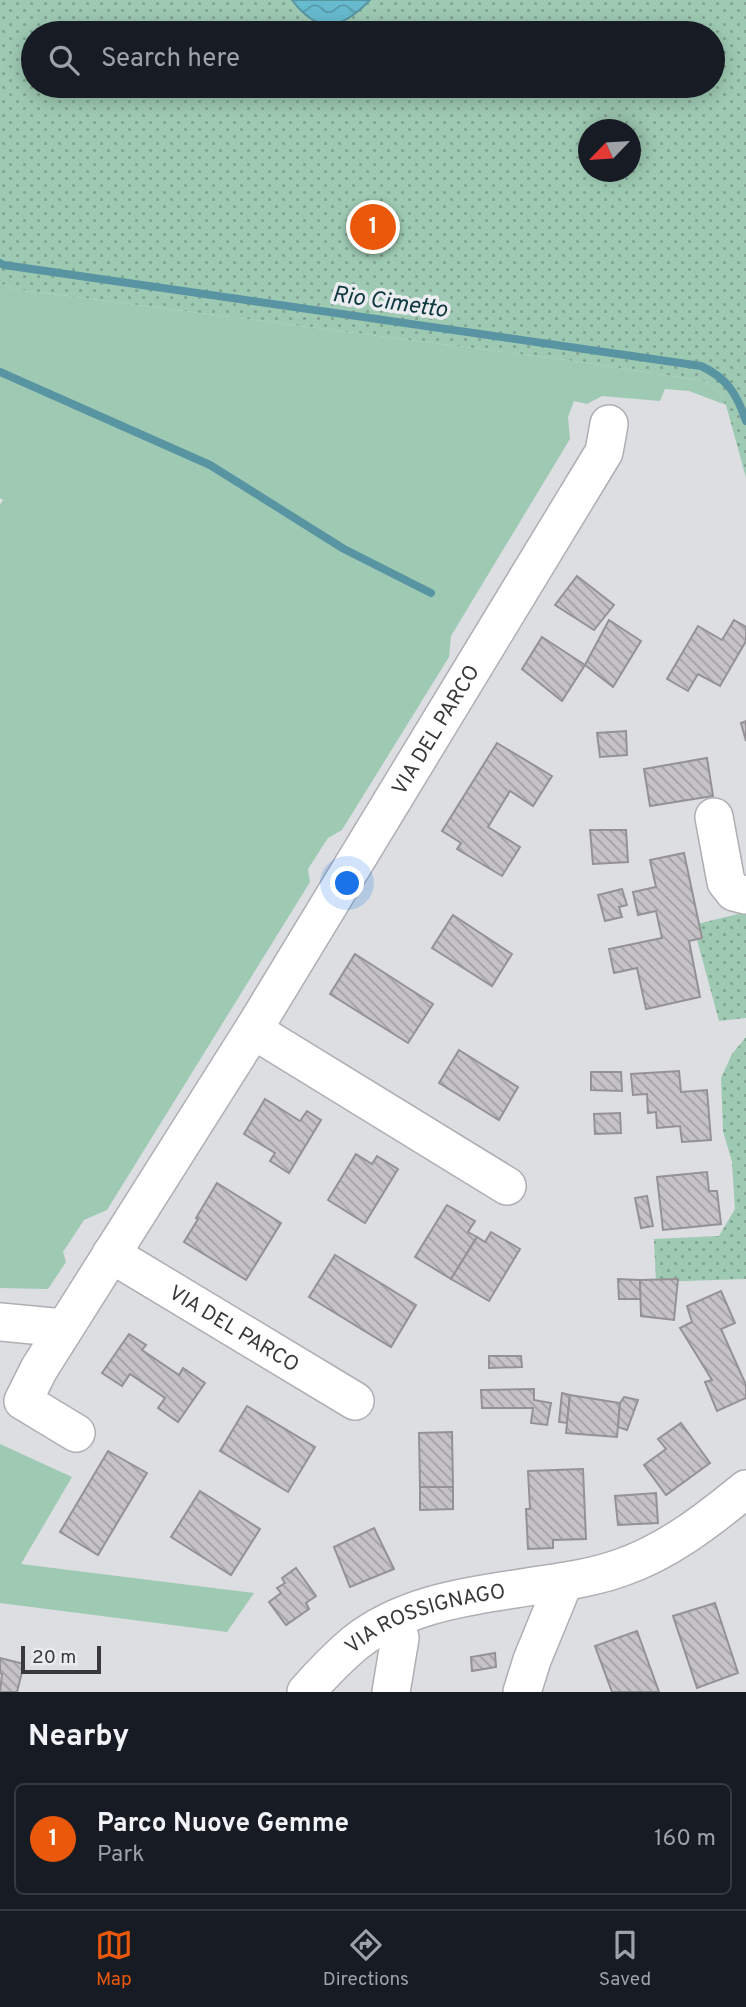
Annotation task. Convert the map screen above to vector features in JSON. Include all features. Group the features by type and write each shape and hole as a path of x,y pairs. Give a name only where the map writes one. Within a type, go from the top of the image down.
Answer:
{"street":[{"name":"VIA DEL PARCO","path":"76,1433 23,1401 64,1328 253,1030 604,452 609,424"},
{"path":"714,817 726,882 734,892 746,895"},
{"path":"253,1030 507,1186"},
{"name":"VIA DEL PARCO","path":"111,1254 355,1401"},
{"path":"0,1322 64,1328"},
{"name":"VIA ROSSIGNAGO","path":"306,1692 328,1667 357,1642 395,1619 460,1598 564,1582 618,1569 647,1558 714,1516 746,1489"},
{"path":"522,1692 564,1582"},
{"path":"391,1692 400,1638 395,1619"}],"green space":[{"path":"0,0 746,0 746,478 726,405 717,390 704,381 581,362 14,289 0,283"},
{"path":"0,283 14,289 581,362 704,381 717,390 726,405 689,391 665,389 660,401 602,396 587,404 574,401 568,417 570,439 451,636 449,657 342,830 328,838 308,869 310,882 107,1210 84,1220 63,1252 66,1262 48,1289 0,1288 0,505 3,500 0,498"},
{"path":"746,912 746,1018 719,1021 693,925"},
{"path":"746,1037 746,1279 656,1282 654,1239 719,1236 735,1209 732,1162 723,1131 721,1078 732,1054"},
{"path":"0,1444 72,1477 21,1564 254,1593 227,1632 0,1603"}],"water":[{"path":"292,0 370,0 342,21 316,21 302,12"}],"building":[{"path":"577,576 614,605 594,630 555,605"},
{"path":"609,620 641,641 613,687 585,665"},
{"path":"734,620 746,627 746,641 720,686 698,674 688,691 667,679 698,626 722,640"},
{"path":"542,637 585,665 562,701 522,669"},
{"path":"746,721 746,741 741,723"},
{"path":"626,731 627,755 600,757 597,733"},
{"path":"497,743 552,776 533,806 510,791 488,827 520,847 502,876 457,849 461,843 442,831"},
{"path":"707,758 713,796 650,806 644,769"},
{"path":"590,830 626,830 628,862 593,864"},
{"path":"684,853 702,938 689,941 700,997 646,1009 637,968 614,973 609,949 662,938 656,911 638,915 633,892 656,887 650,860"},
{"path":"622,889 627,905 619,907 622,917 605,921 598,895"},
{"path":"453,915 512,954 492,986 432,948"},
{"path":"355,954 433,1004 408,1043 330,994"},
{"path":"459,1050 518,1087 499,1120 439,1083"},
{"path":"679,1071 681,1092 707,1090 711,1140 682,1142 680,1126 657,1128 656,1112 648,1113 647,1094 633,1095 631,1074"},
{"path":"591,1072 621,1072 622,1091 591,1090"},
{"path":"265,1099 300,1121 307,1111 321,1120 289,1173 270,1161 275,1153 244,1134"},
{"path":"620,1113 621,1133 595,1134 594,1114"},
{"path":"356,1154 372,1164 377,1156 398,1169 365,1223 328,1200"},
{"path":"707,1172 709,1191 717,1191 721,1224 663,1230 657,1177"},
{"path":"217,1183 281,1223 246,1280 184,1242"},
{"path":"647,1196 653,1226 641,1228 635,1198"},
{"path":"447,1205 475,1221 468,1232 477,1237 451,1279 415,1257"},
{"path":"491,1232 520,1249 489,1301 451,1279 477,1237 485,1242"},
{"path":"335,1255 416,1305 391,1347 309,1297"},
{"path":"618,1279 640,1280 641,1299 619,1299"},
{"path":"678,1279 674,1320 641,1316 640,1280"},
{"path":"721,1291 735,1323 721,1329 746,1385 746,1398 717,1411 705,1382 712,1380 680,1328 692,1322 687,1306"},
{"path":"129,1334 146,1345 142,1350 179,1375 183,1368 205,1383 178,1422 158,1408 165,1398 130,1374 122,1386 102,1373"},
{"path":"489,1356 521,1356 522,1367 489,1368"},
{"path":"534,1389 534,1400 551,1403 547,1425 531,1423 533,1408 482,1408 481,1390"},
{"path":"562,1393 570,1395 567,1423 559,1422"},
{"path":"570,1395 620,1403 617,1437 566,1433"},
{"path":"624,1397 638,1400 627,1430 618,1427 620,1403"},
{"path":"247,1406 315,1447 288,1492 220,1451"},
{"path":"681,1423 710,1463 666,1495 644,1465 666,1449 658,1439"},
{"path":"452,1432 453,1487 420,1487 419,1433"},
{"path":"108,1451 147,1473 98,1555 60,1532"},
{"path":"583,1469 586,1539 553,1540 553,1548 528,1549 528,1471"},
{"path":"420,1487 453,1487 453,1509 420,1510"},
{"path":"200,1491 260,1529 231,1575 171,1537"},
{"path":"656,1493 658,1523 618,1525 615,1496"},
{"path":"374,1528 394,1569 350,1587 334,1547"},
{"path":"296,1568 316,1596 306,1603 309,1609 286,1625 269,1602 281,1593 277,1588 285,1583 282,1578"},
{"path":"715,1603 738,1673 697,1688 673,1616"},
{"path":"637,1631 659,1692 612,1692 595,1646"},
{"path":"495,1653 496,1667 472,1671 471,1657"},
{"path":"0,1658 24,1664 17,1692 0,1692"}],"waterway":[{"name":"Rio Cimetto","path":"0,263 701,366 718,376 730,388 746,421"},
{"path":"0,372 210,465 344,549 431,593"}],"place":[{"name":"Parco Nuove Gemme","path":"373,227"}]}
